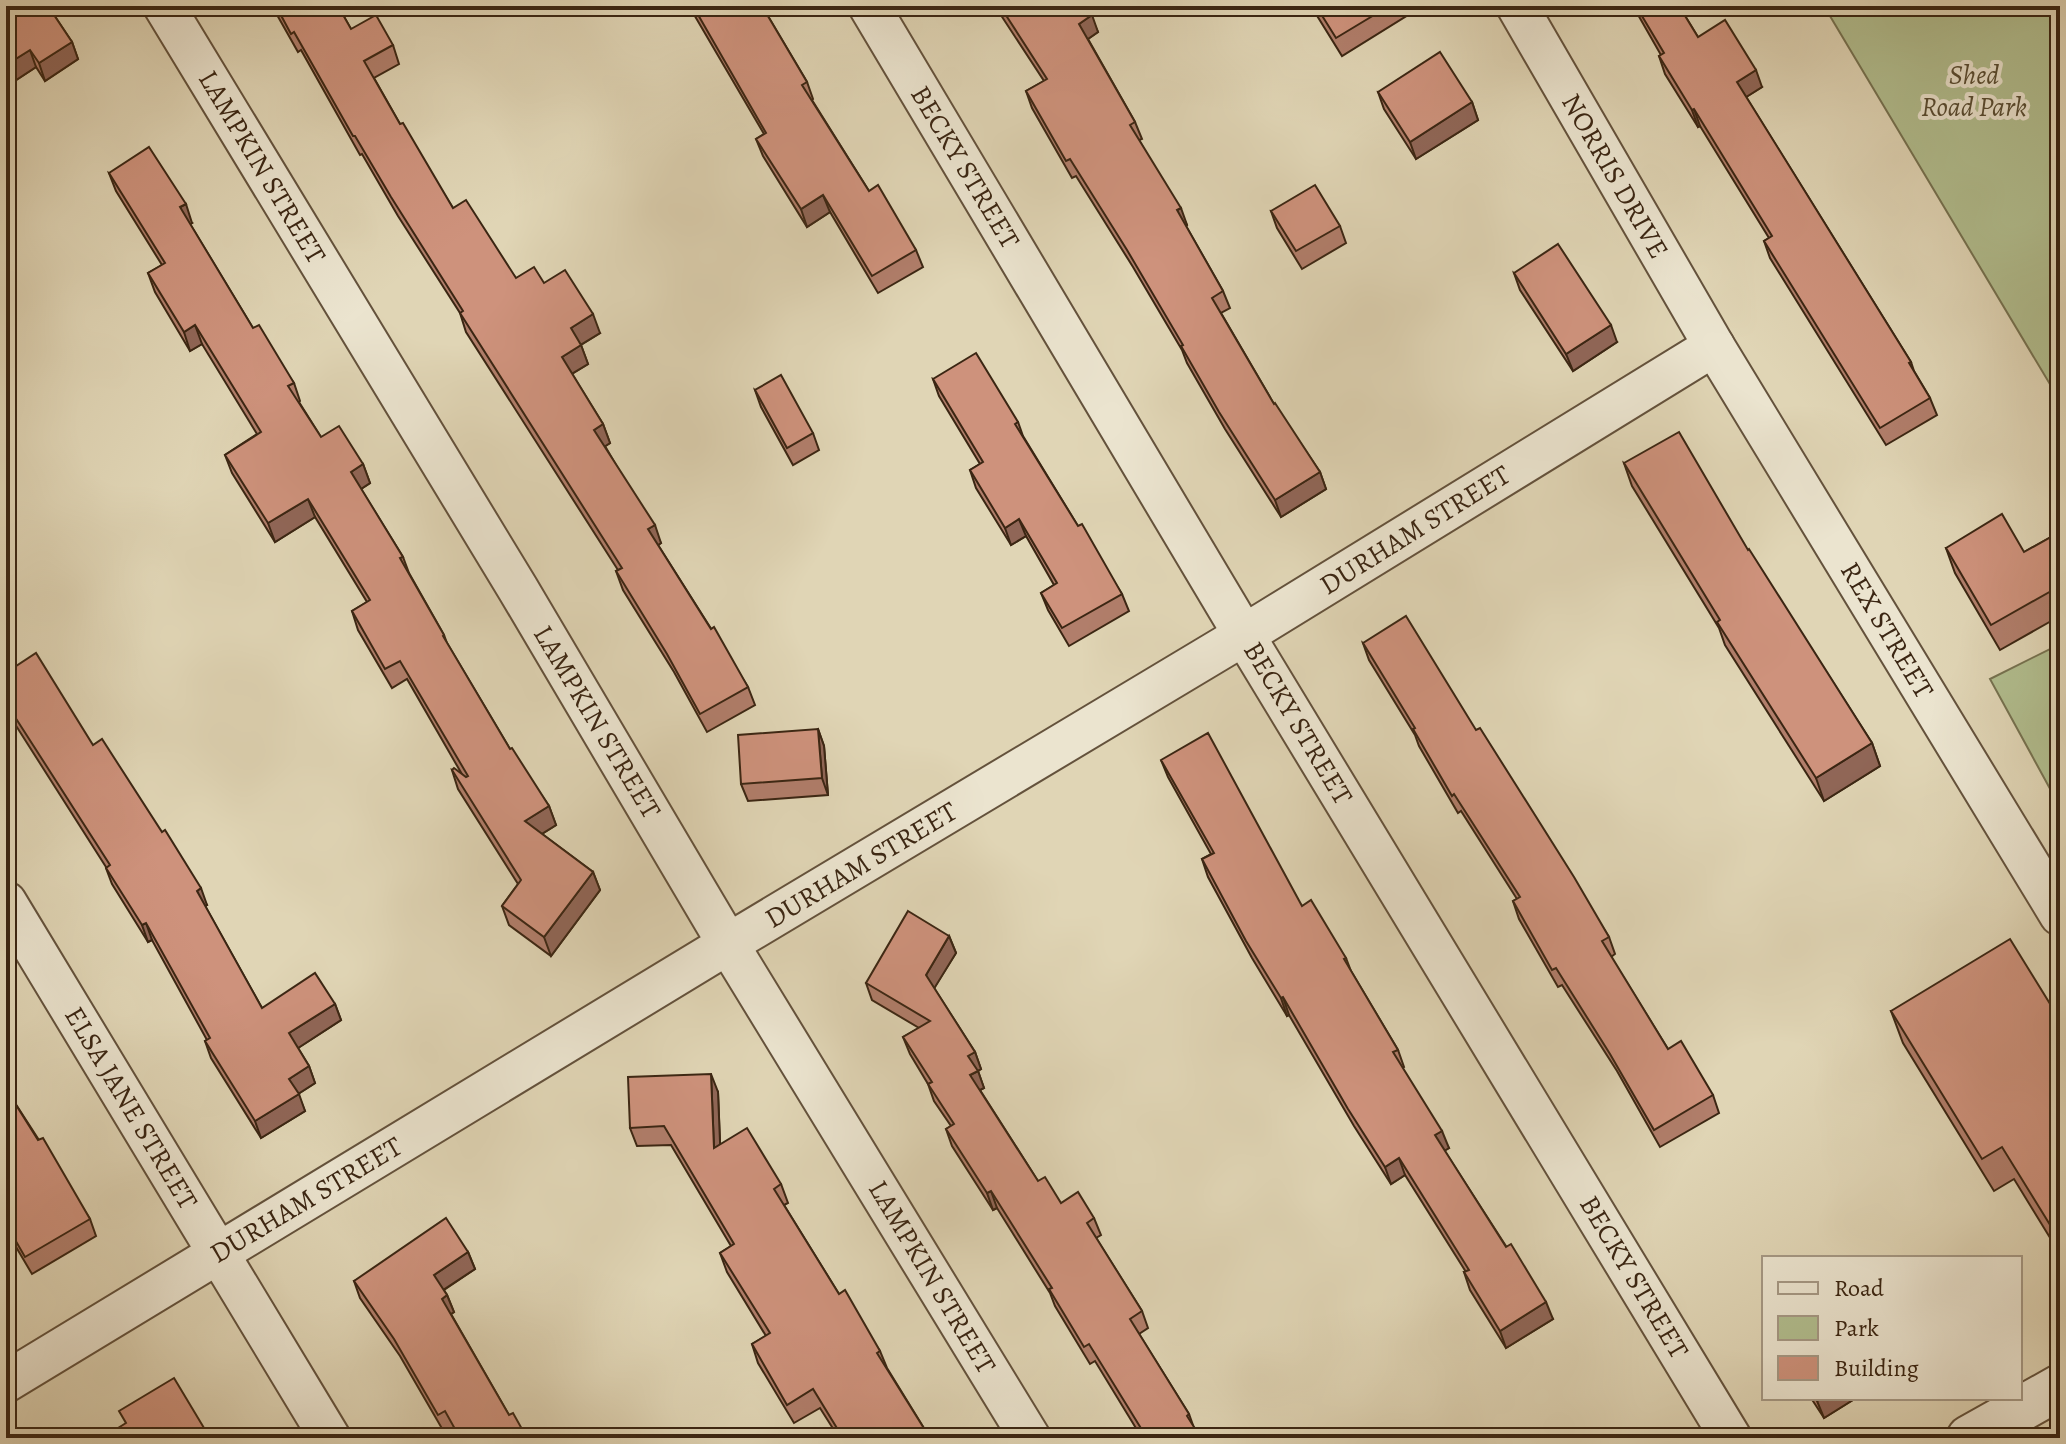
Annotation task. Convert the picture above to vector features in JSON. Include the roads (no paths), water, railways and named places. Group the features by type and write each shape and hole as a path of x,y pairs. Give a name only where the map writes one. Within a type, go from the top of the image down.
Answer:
{"street":[{"name":"LAMPKIN STREET","path":"164,6 526,603 728,944 1030,1438"},
{"name":"BECKY STREET","path":"869,6 1244,635 1731,1438"},
{"name":"NORRIS DRIVE","path":"1517,6 1714,346"},
{"name":"DURHAM STREET","path":"6,1382 1244,635 1714,346"},
{"name":"REX STREET","path":"1714,346 2060,915"},
{"name":"ELSA JANE STREET","path":"6,902 330,1438"},
{"path":"1969,1438 2060,1387"}],"park label":[{"name":"Shed Road Park","path":"1974,91"}]}
